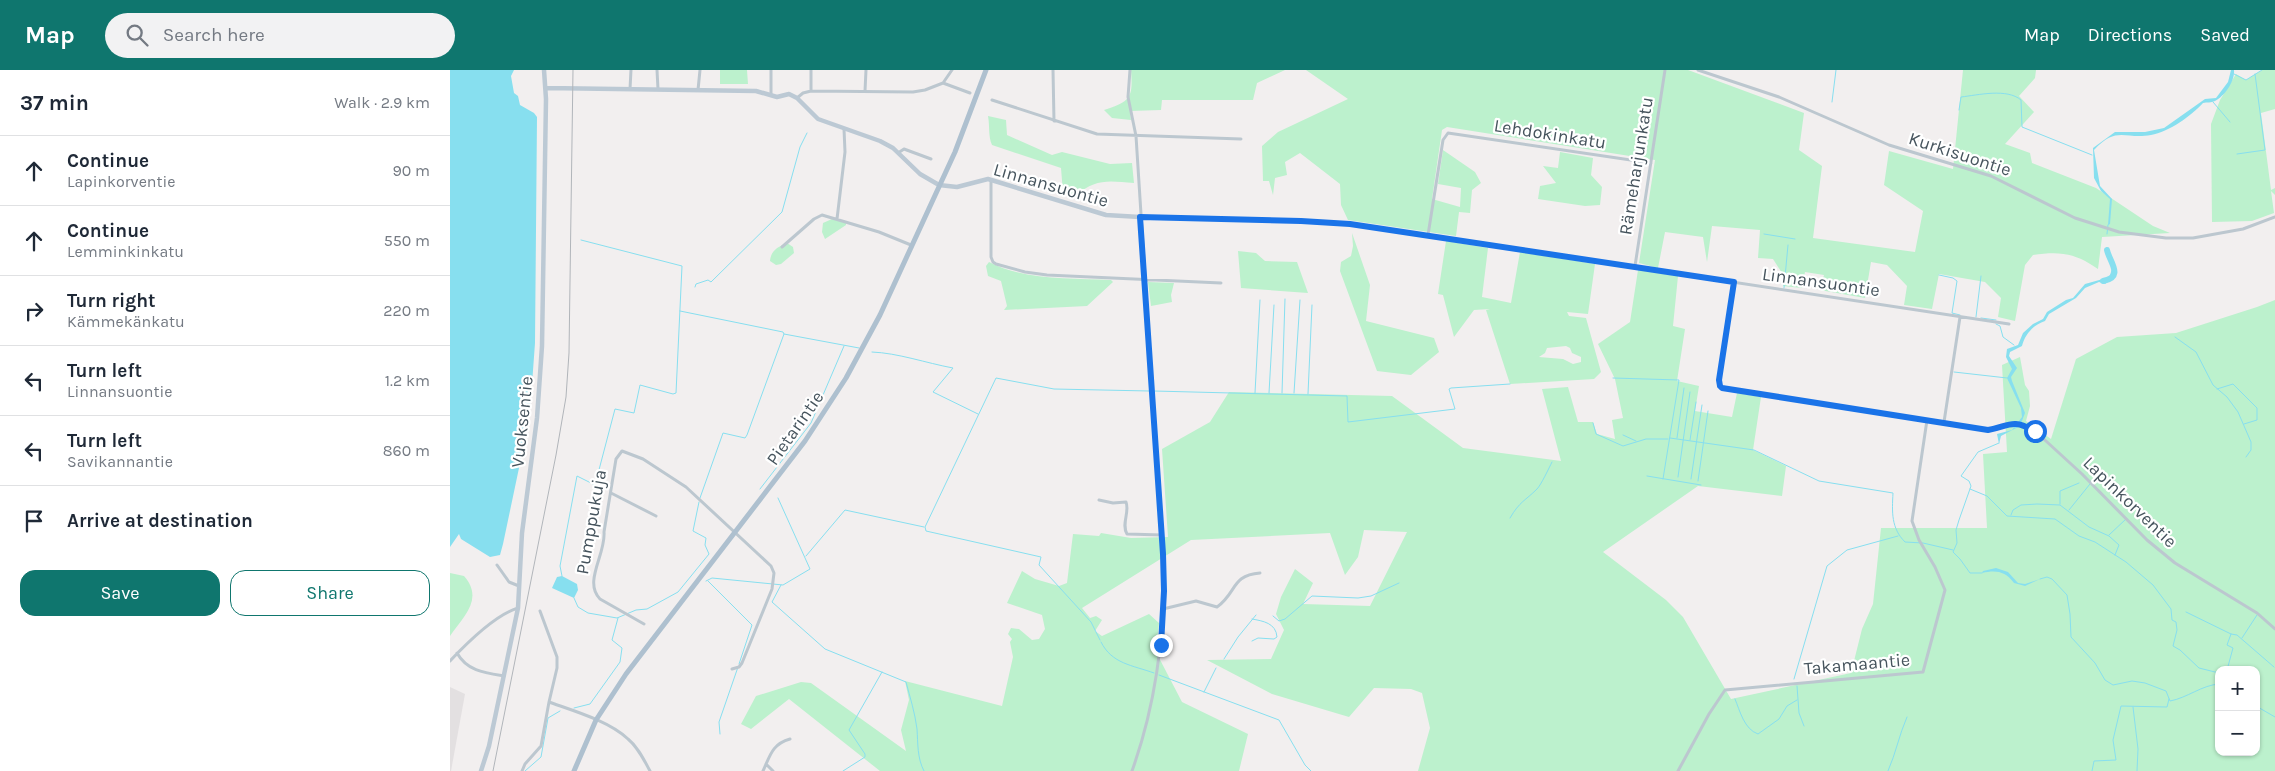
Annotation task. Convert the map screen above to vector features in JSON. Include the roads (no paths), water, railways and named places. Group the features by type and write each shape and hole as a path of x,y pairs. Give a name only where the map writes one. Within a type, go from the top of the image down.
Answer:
{"main road":[{"name":"Pietarintie","path":"574,771 596,720 626,674 805,441 836,394 876,322 964,130 986,70"}],"street":[{"name":"Vuoksentie","path":"481,771 489,746 518,608 522,533 537,418 542,354 546,88 544,70"},
{"path":"630,89 631,70"},
{"path":"772,70 772,96"},
{"path":"810,91 811,70"},
{"path":"865,91 866,70"},
{"path":"796,98 802,93 810,91 919,91 943,83 952,70"},
{"path":"1053,70 1054,121"},
{"path":"1130,70 1128,97 1136,136 1162,535 1163,609 1155,684 1132,771"},
{"name":"Rämeharjunkatu","path":"1635,266 1665,70"},
{"name":"Kurkisuontie","path":"1698,70 1779,97 1889,145 1991,176 2075,218 2118,232 2166,238 2193,238 2244,229 2275,217"},
{"path":"658,71 658,90"},
{"path":"698,71 698,90"},
{"path":"943,83 970,93"},
{"path":"546,88 756,91 772,96 789,94 796,98 818,119 880,141 898,153 920,174 939,185"},
{"path":"992,100 1096,134 1241,139"},
{"path":"837,219 845,152 844,129"},
{"name":"Lehdokinkatu","path":"1428,235 1443,140 1446,134 1451,133 1651,163"},
{"path":"898,153 904,149 932,159"},
{"name":"Linnansuontie","path":"939,185 957,187 982,179 991,179 1106,215 1317,221 1350,224 2009,324"},
{"path":"991,179 991,257 993,262 1031,273 1221,283"},
{"path":"782,247 819,216 837,219 884,233 911,245"},
{"path":"1734,282 1719,380 1720,386 1725,389 1944,422 1960,317"},
{"name":"Takamaantie","path":"1678,771 1709,714 1726,690 1923,672 1945,590 1935,567 1919,540 1912,521 1927,420"},
{"name":"Lapinkorventie","path":"1944,422 1991,429 2009,423 2017,423 2042,437 2082,474 2147,540 2175,563 2257,613 2275,629"},
{"name":"Pumppukuja","path":"644,624 600,599 594,589 593,581 605,542 604,532 618,454 622,451 633,454 680,483 736,532"},
{"path":"611,493 656,516"},
{"path":"1099,500 1113,504 1126,502 1128,508 1125,530 1127,534 1162,535"},
{"path":"732,669 739,667 742,663 774,581 774,573 771,566 736,532"},
{"path":"497,565 509,582 519,586"},
{"path":"1163,609 1196,602 1217,607 1225,600 1241,578 1248,574 1260,573"},
{"path":"450,661 498,618 518,608"},
{"path":"522,771 525,764 541,746 558,664 556,652 540,611"},
{"path":"457,653 461,660 471,668 504,676"},
{"path":"549,702 596,720 629,740 650,771"},
{"path":"763,771 775,746 780,742 790,739"},
{"path":"766,764 772,771"}],"water":[{"path":"450,70 514,70 511,76 514,93 518,96 520,105 534,113 537,117 535,343 531,398 523,449 503,544 500,555 490,557 461,539 459,534 450,547"},
{"path":"2231,70 2234,70 2233,79 2229,88 2219,99 2214,102 2203,103 2172,127 2151,135 2115,136 2102,142 2094,150 2100,186 2112,199 2110,224 2108,225 2110,199 2101,191 2094,178 2093,148 2115,132 2145,132 2164,128 2205,99 2216,98 2228,82"},
{"path":"2110,277 2105,284 2099,282 2085,288 2076,298 2049,314 2045,321 2030,330 2022,346 2010,352 2009,356 2017,368 2011,377 2025,413 2020,426 2001,436 1999,444 1997,434 2012,430 2022,417 2021,408 2007,378 2012,369 2006,357 2007,349 2018,345 2023,333 2033,324 2043,319 2047,312 2066,300 2073,298 2085,284"},
{"path":"1996,568 2008,572 2018,583 2025,584 2040,579 2025,586 2014,583 2000,572 1982,573 1983,571"},
{"path":"562,576 577,584 578,590 574,598 552,588 557,577"}],"waterway":[{"path":"1832,102 1836,70"},
{"path":"2234,74 2246,80 2262,70"},
{"path":"2237,154 2265,150 2255,74"},
{"path":"1959,110 1961,97 1992,93 2015,96 2021,100 2022,127 2092,155"},
{"path":"2213,102 2230,122"},
{"path":"695,287 696,284 708,280 711,282 782,212 800,147 807,133"},
{"path":"2107,234 2108,225"},
{"path":"1764,234 1795,239"},
{"path":"562,576 560,566 577,476 595,485 615,409 634,413 640,385 673,394 676,393 682,266 581,240"},
{"path":"1784,288 1788,245"},
{"path":"2103,281 2110,279 2114,272 2107,250"},
{"path":"2108,258 2113,267 2110,277"},
{"path":"1939,275 1953,278 1957,281 1952,313 1960,315"},
{"path":"1976,317 1981,276"},
{"path":"1282,393 1285,299"},
{"path":"1255,393 1260,300"},
{"path":"1294,393 1300,300"},
{"path":"1269,393 1274,305"},
{"path":"1308,394 1312,305"},
{"path":"680,311 783,332 784,334 747,435 745,438 723,433 700,498"},
{"path":"1981,318 1996,320"},
{"path":"1996,324 2000,326 2003,337 2014,345"},
{"path":"784,334 859,348"},
{"path":"2175,337 2196,352 2213,385 2227,397 2238,412 2251,442 2251,450 2246,457"},
{"path":"760,489 811,423 844,346"},
{"path":"872,352 902,356 953,368 933,392 978,414"},
{"path":"1954,372 2007,378"},
{"path":"1100,640 1091,622 1039,565 1041,557 926,531 925,527 996,378 1054,389 1149,391"},
{"path":"1613,378 1679,380 1663,479"},
{"path":"1154,391 1347,396 1348,422 1455,409 1449,389 1451,388 1510,384"},
{"path":"2217,389 2233,384 2257,408 2257,420 2244,424"},
{"path":"1677,438 1684,388"},
{"path":"1678,477 1690,392"},
{"path":"1690,440 1696,402"},
{"path":"1691,479 1702,405"},
{"path":"1698,481 1708,411"},
{"path":"1593,423 1596,434 1623,446 1646,439 1668,439"},
{"path":"1623,435 1636,441"},
{"path":"1670,438 1754,450 1819,481 1893,493 1895,525 1900,537 1905,542 1923,543 1953,550"},
{"path":"1982,573 1970,573 1953,552 1957,543 1956,530 1971,486 1969,481 1961,476 1978,452 1999,443"},
{"path":"1510,518 1520,505 1539,487 1552,462"},
{"path":"1647,476 1701,485"},
{"path":"2060,504 2060,491 2079,483"},
{"path":"2069,510 2090,484"},
{"path":"1970,489 1987,496 2007,516 2055,519 2079,536 2095,542 2126,562 2153,585 2171,609 2172,620 2176,622 2177,630 2173,646 2199,668 2215,672"},
{"path":"706,581 712,578 783,585 810,569 778,498"},
{"path":"574,598 578,607 588,613 617,618 636,610 647,609 678,592 709,554 705,545 706,538 693,531 699,502"},
{"path":"2011,515 2013,510 2021,505 2060,505 2089,527 2109,536 2119,545 2115,555"},
{"path":"806,556 845,510 924,527"},
{"path":"2109,535 2126,519"},
{"path":"1794,679 1827,566 1847,550 1898,536"},
{"path":"2040,579 2047,577 2052,579 2067,595 2071,637 2095,663 2105,680 2113,685 2132,681 2145,683 2166,691 2170,701 2215,685"},
{"path":"708,581 752,625 739,664"},
{"path":"1273,616 1279,621 1285,619 1312,596 1358,598 1371,596 1399,583"},
{"path":"781,585 772,602 825,649 906,682 916,723 919,756 924,771"},
{"path":"2186,612 2231,634 2237,635 2274,667"},
{"path":"1224,659 1238,637 1256,615"},
{"path":"2242,638 2257,615"},
{"path":"574,708 590,704 620,662 622,648 612,640 618,618"},
{"path":"1252,619 1272,626 1277,637 1274,639 1258,638 1252,641"},
{"path":"2228,666 2233,648 2227,645 2231,634"},
{"path":"1101,642 1111,655 1123,663 1154,673"},
{"path":"720,734 719,722 738,667"},
{"path":"1204,692 1216,668"},
{"path":"843,771 865,757 865,754 849,730 882,672"},
{"path":"1159,675 1279,720 1305,765 1311,771"},
{"path":"1797,686 1799,713 1804,726"},
{"path":"1735,699 1746,724 1753,732 1758,734 1779,719 1787,706 1797,700"},
{"path":"2092,771 2094,761 2116,760 2113,740 2121,706 2167,707 2169,699"},
{"path":"2133,707 2138,749 2137,771"},
{"path":"2260,708 2275,717"},
{"path":"525,771 541,757 548,718 560,711"},
{"path":"1888,771 1907,717"}],"railway":[{"path":"493,771 566,397 569,353 573,70"}]}
